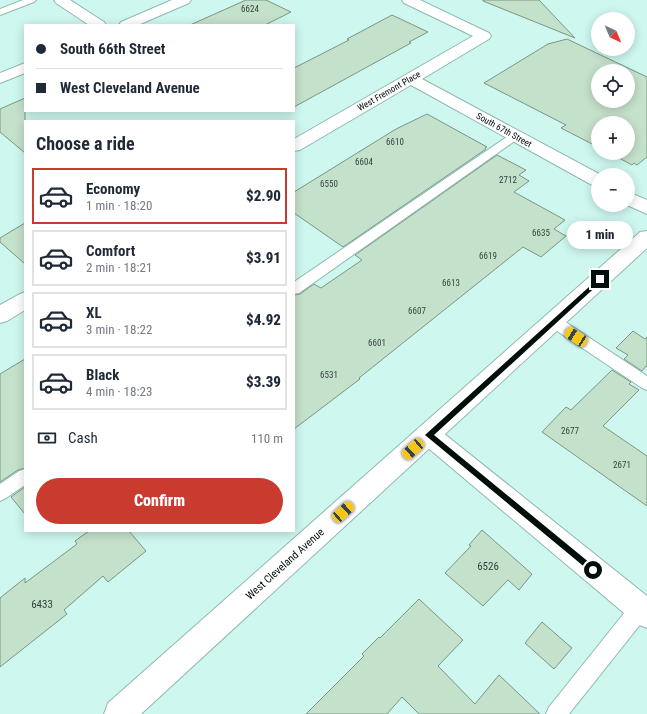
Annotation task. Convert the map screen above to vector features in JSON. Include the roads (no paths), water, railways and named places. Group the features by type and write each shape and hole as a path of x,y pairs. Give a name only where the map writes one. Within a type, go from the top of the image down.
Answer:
{"street":[{"path":"61,0 97,24"},
{"path":"128,24 184,0"},
{"name":"West Fremont Place","path":"295,145 484,36 409,0"},
{"path":"0,78 24,68"},
{"name":"South 67th Street","path":"411,79 591,177"},
{"path":"635,202 647,208"},
{"name":"West Cleveland Avenue","path":"119,714 429,435 553,321 647,238"},
{"path":"0,315 24,301"},
{"path":"429,435 643,612"}],"lane":[{"path":"0,12 31,0"},
{"path":"295,288 515,136"},
{"path":"553,321 647,384"},
{"path":"0,493 24,477"},
{"path":"556,714 643,612"}]}
